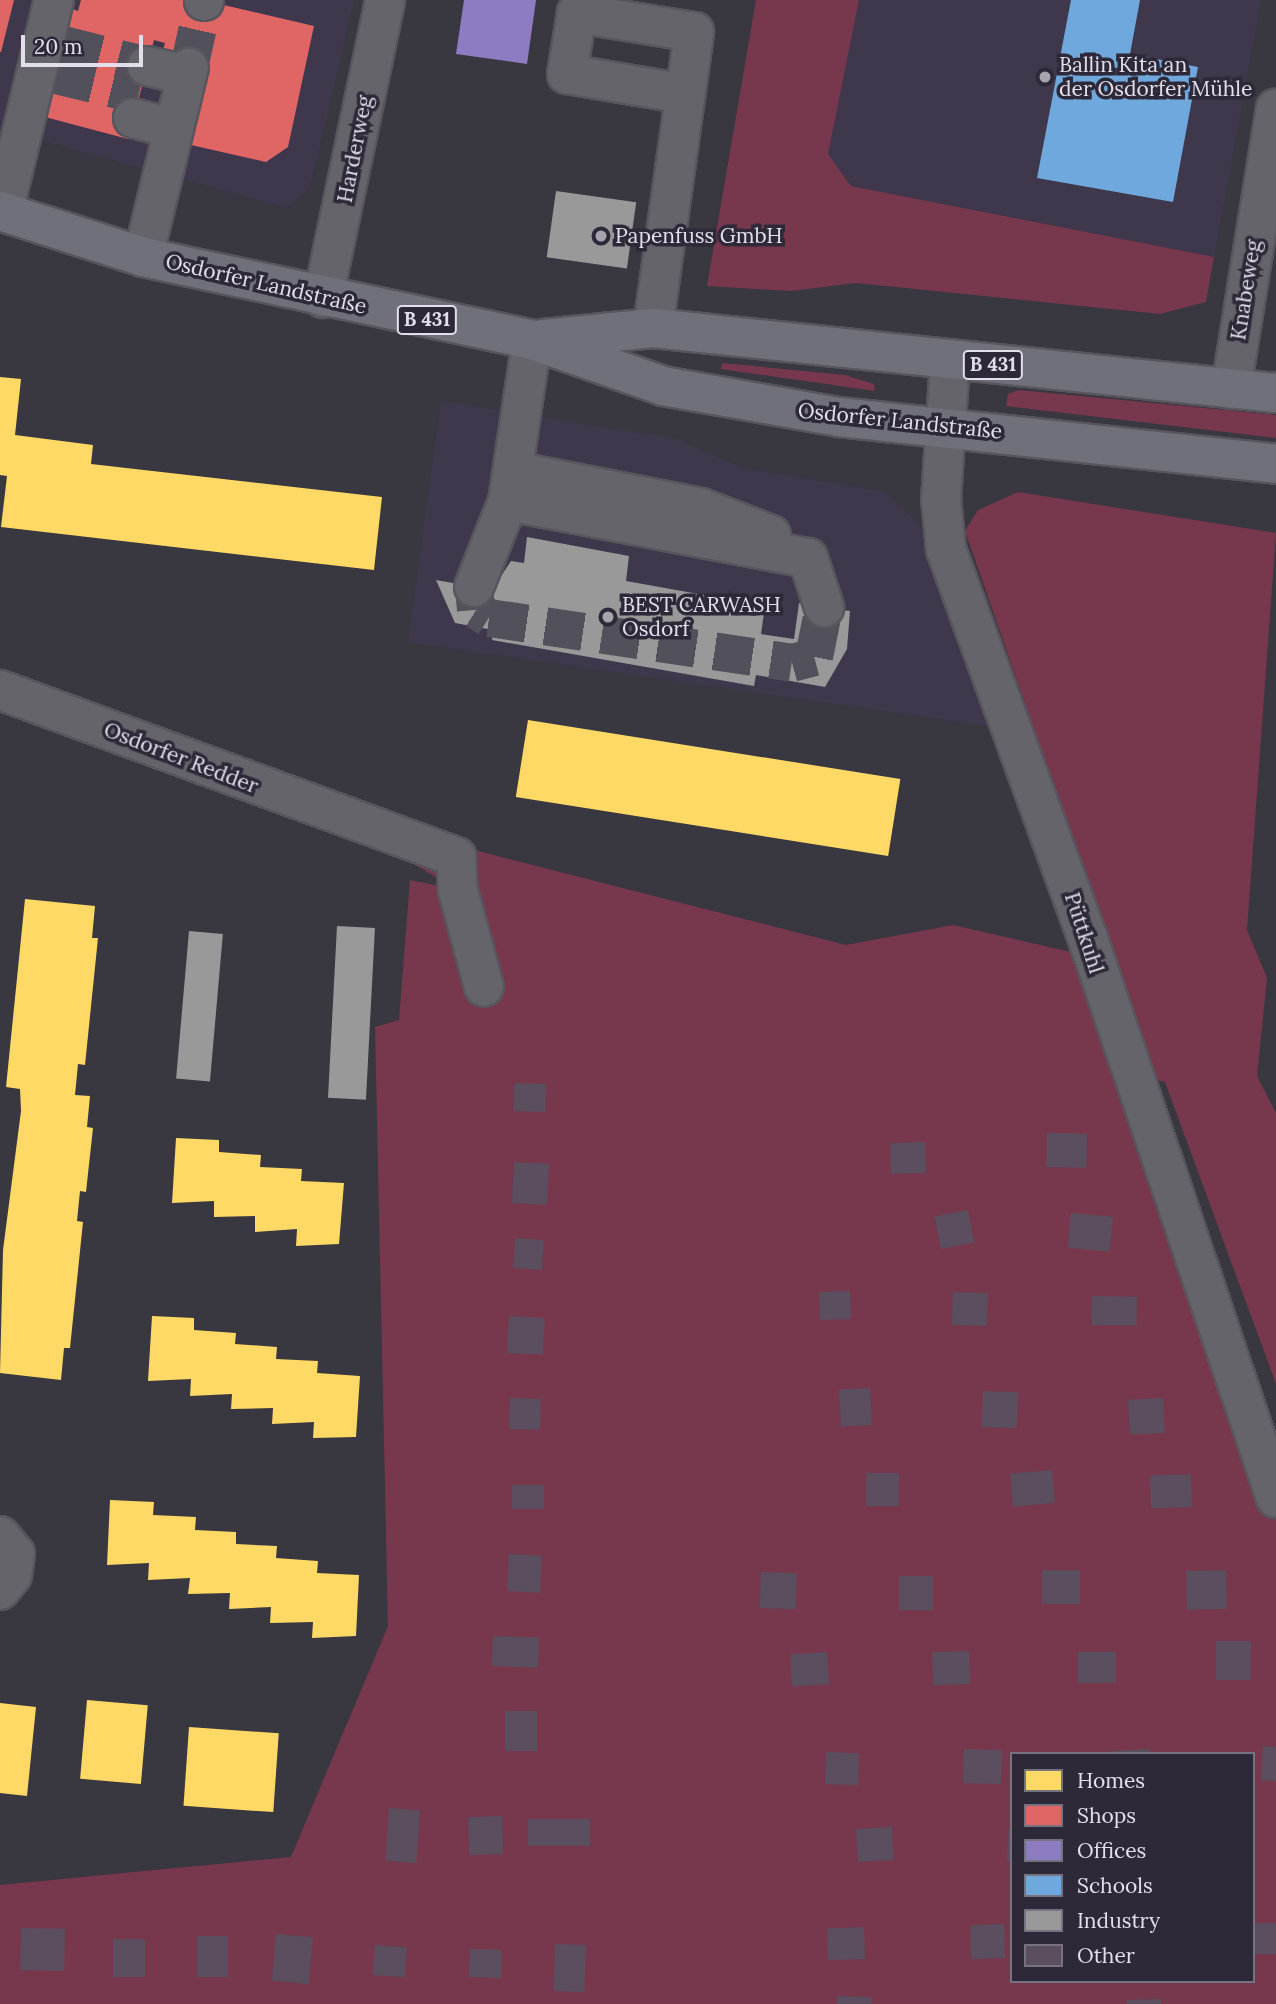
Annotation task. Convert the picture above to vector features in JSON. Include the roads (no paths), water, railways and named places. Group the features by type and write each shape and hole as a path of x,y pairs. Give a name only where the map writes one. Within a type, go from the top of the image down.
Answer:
{"main road":[{"name":"Osdorfer Landstraße","path":"1,212 143,257 323,298 533,340 663,386 839,417 946,426 1276,464"},
{"name":"Osdorfer Landstraße","path":"533,340 653,328 1276,393"}],"street":[{"path":"1,212 47,70 54,0"},
{"name":"Harderweg","path":"323,298 385,0"},
{"path":"140,93 182,94 143,257"},
{"path":"653,328 685,94"},
{"name":"Knabeweg","path":"1231,389 1276,109"},
{"path":"474,587 510,486 533,340"},
{"name":"Püttkuhl","path":"950,360 941,499 946,549 1087,936 1276,1498"},
{"path":"510,486 808,558 824,607"},
{"name":"Osdorfer Redder","path":"0,690 456,857 458,890 484,987"},
{"path":"0,1536 15,1554 12,1575 0,1590"}],"tunnel":[{"path":"189,67 204,1"},
{"path":"63,45 147,66"},
{"path":"56,75 139,95"},
{"path":"474,587 476,610 489,618 792,663 814,657 824,607"}],"place":[{"name":"Ballin Kita an der Osdorfer Mühle","path":"1045,77"},
{"name":"Papenfuss GmbH","path":"601,236"},
{"name":"BEST CARWASH Osdorf","path":"608,617"}]}
